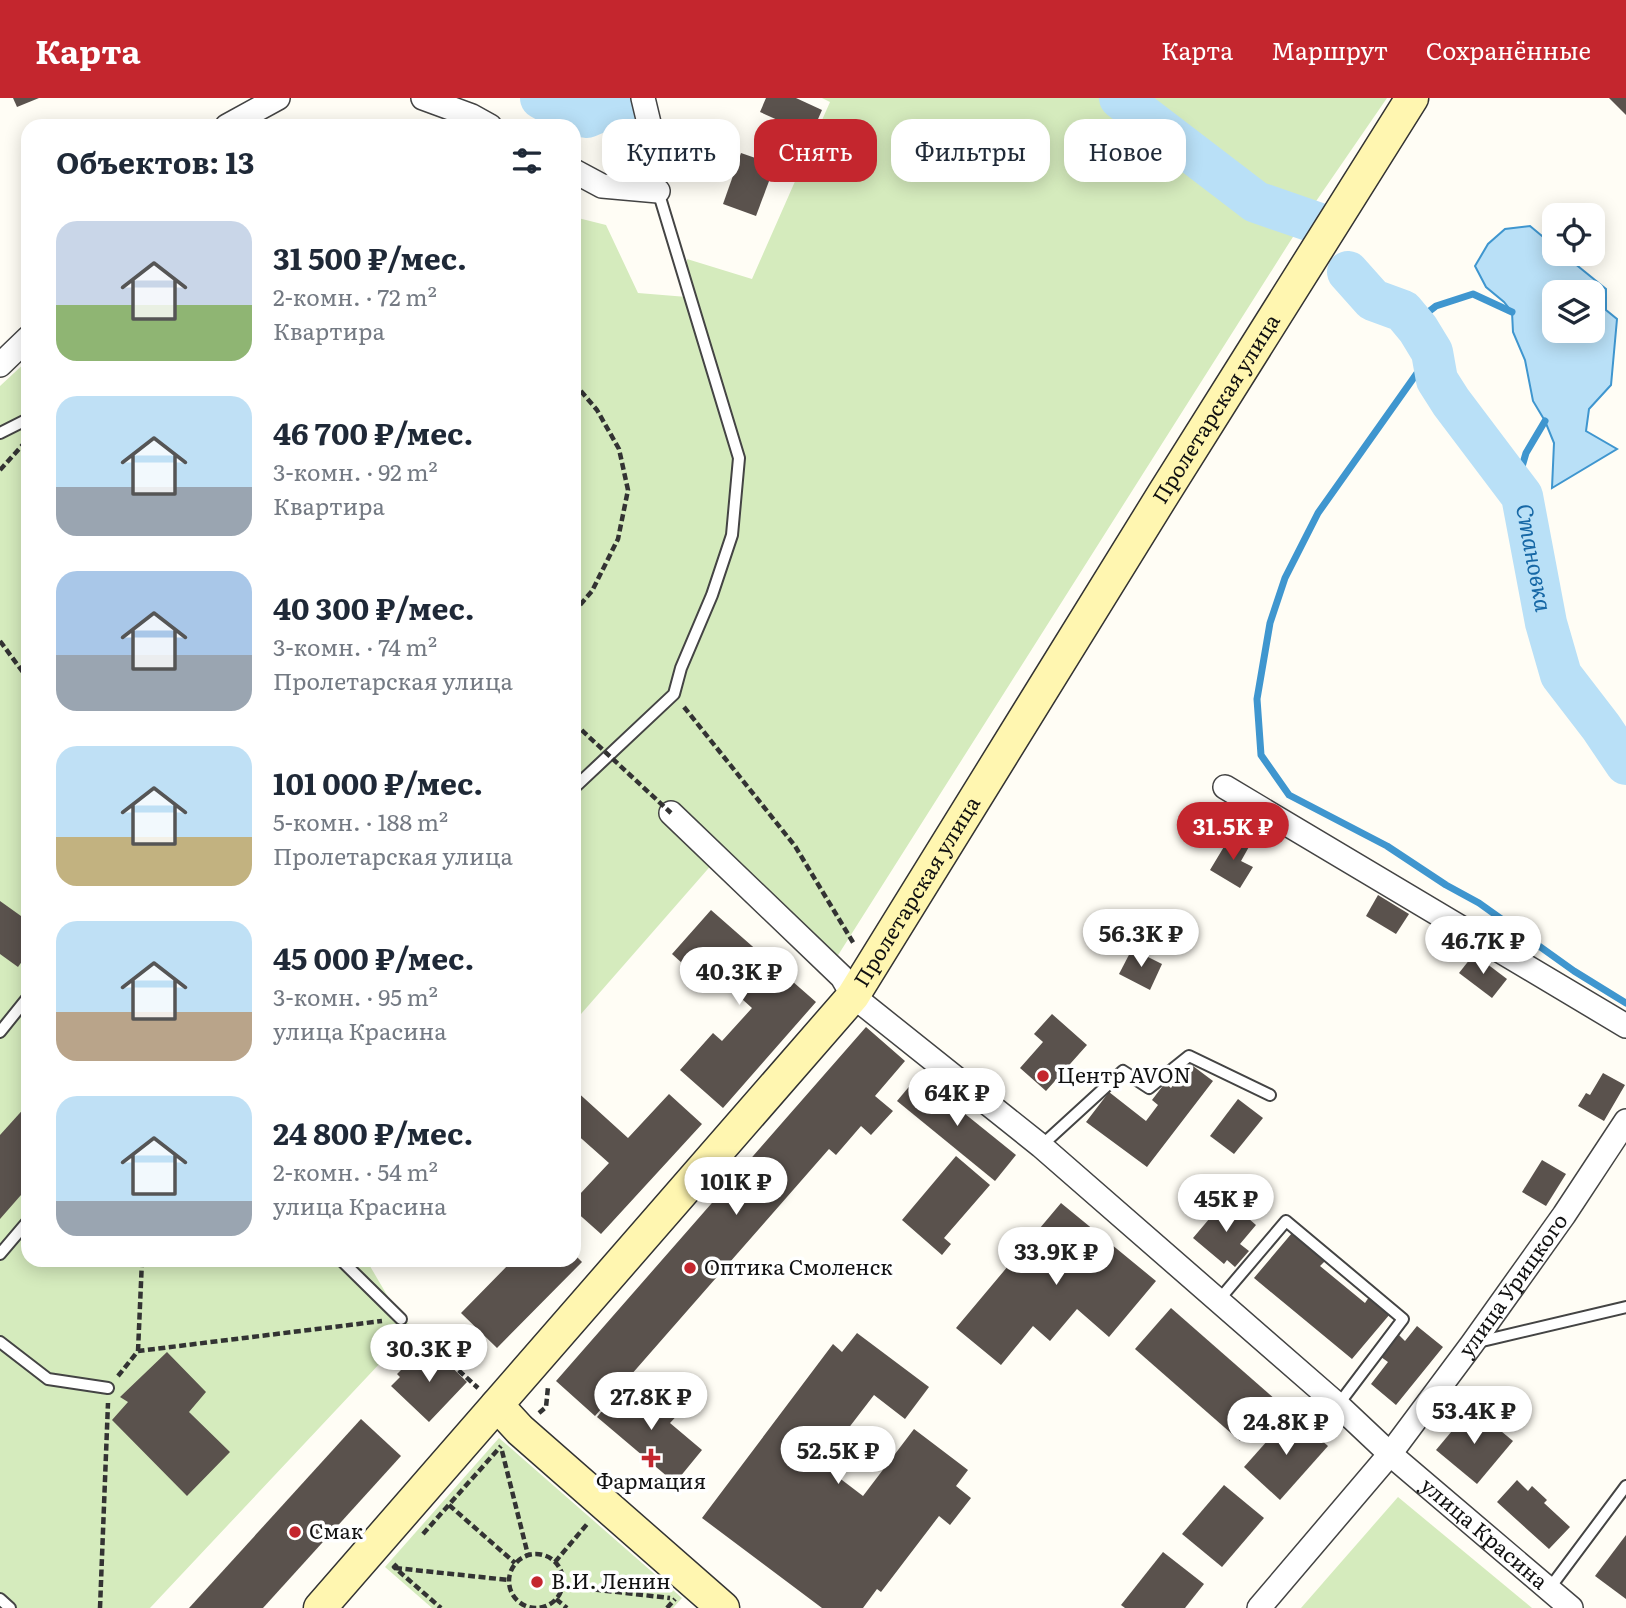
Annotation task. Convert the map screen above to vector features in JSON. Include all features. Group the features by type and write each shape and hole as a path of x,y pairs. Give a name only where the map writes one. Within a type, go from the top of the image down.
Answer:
{"main road":[{"name":"Пролетарская улица","path":"320,1608 853,996 1412,98"},
{"path":"497,1405 520,1430 711,1602"}],"street":[{"path":"240,119 278,98"},
{"path":"423,98 477,119"},
{"path":"643,98 648,119"},
{"path":"581,175 602,187 658,191"},
{"path":"0,365 21,345"},
{"path":"1226,787 1626,1026"},
{"name":"улица Красина","path":"671,813 842,977 853,996 1041,1146 1338,1405 1390,1454 1571,1608"},
{"name":"улица Урицкого","path":"1259,1608 1390,1454 1564,1215 1626,1121"}],"lane":[{"path":"581,781 674,694 681,668 712,595 732,536 739,457 657,182"},
{"path":"0,433 21,422"},
{"path":"0,1032 21,1006"},
{"path":"1041,1146 1123,1071 1149,1088 1189,1056 1270,1095"},
{"path":"1218,1301 1286,1221 1403,1319 1338,1405"},
{"path":"0,1254 21,1229"},
{"path":"348,1267 401,1319"},
{"path":"1472,1344 1626,1307"},
{"path":"0,1342 48,1379 108,1388"},
{"path":"1549,1589 1626,1486"},
{"path":"0,1599 10,1608"}],"path":[{"path":"581,391 597,410 618,449 628,490 618,538 592,591 581,604"},
{"path":"0,470 21,447"},
{"path":"0,641 21,670"},
{"path":"674,694 795,846 858,950"},
{"path":"581,729 671,813"},
{"path":"100,1608 108,1388 138,1351 142,1267"},
{"path":"138,1351 401,1319 497,1405"},
{"path":"422,1536 501,1446 528,1555"},
{"path":"449,1505 515,1563"},
{"path":"555,1562 589,1522"},
{"path":"528,1555 542,1555 555,1562 562,1573 563,1586 550,1605 541,1608 518,1606 511,1593 510,1571 515,1563 528,1555"},
{"path":"394,1567 403,1557"},
{"path":"394,1567 509,1580"},
{"path":"394,1567 441,1608"},
{"path":"563,1586 675,1599"},
{"path":"556,1599 567,1608"}],"green space":[{"path":"822,98 1387,98 1310,210 835,960 714,862 581,1014 581,219 606,225 638,293 687,297 687,259 752,279 795,182 877,182 877,119 823,119 830,102"},
{"path":"21,366 21,1267 371,1267 401,1319 414,1327 150,1608 0,1608 0,386"},
{"path":"499,1438 682,1598 673,1608 432,1608 385,1567"},
{"path":"1398,1497 1532,1608 1301,1608"}],"water":[{"path":"1530,226 1542,236 1542,266 1578,266 1595,280 1542,280 1542,343 1605,343 1605,288 1606,310 1617,319 1611,385 1589,409 1586,431 1617,449 1552,488 1554,443 1533,401 1525,360 1513,332 1512,312 1486,287 1475,266 1488,244 1505,229"}],"building":[{"path":"13,98 39,98 17,107"},
{"path":"766,98 796,98 822,110 818,119 776,119 760,112"},
{"path":"1609,98 1626,98 1626,115"},
{"path":"741,153 754,158 754,182 769,182 756,216 723,204 731,182 740,182"},
{"path":"1231,835 1250,845 1241,861 1253,867 1240,888 1210,870"},
{"path":"1378,895 1409,914 1396,934 1366,916"},
{"path":"0,901 21,916 21,963 18,967 0,954"},
{"path":"711,910 816,1002 723,1108 680,1070 713,1033 722,1041 752,1008 714,974 705,984 672,954"},
{"path":"1132,949 1162,964 1150,990 1119,974"},
{"path":"1474,954 1507,979 1492,998 1459,973"},
{"path":"1052,1014 1087,1045 1046,1091 1020,1068 1043,1042 1034,1034"},
{"name":"Оптика Смоленск","path":"866,1027 905,1061 875,1096 893,1111 871,1135 861,1126 836,1155 829,1149 595,1416 556,1381"},
{"path":"1189,1063 1213,1081 1147,1167 1086,1122 1109,1092 1146,1121 1158,1105 1152,1100 1165,1083 1171,1088"},
{"path":"1603,1073 1625,1085 1604,1121 1578,1106 1586,1093 1590,1095"},
{"path":"918,1076 1016,1155 995,1181 897,1101"},
{"path":"669,1094 702,1124 601,1234 581,1216 581,1193 609,1163 581,1138 581,1095 628,1138"},
{"path":"1238,1099 1263,1118 1234,1154 1210,1136"},
{"path":"21,1112 21,1195 0,1219 0,1135"},
{"path":"956,1156 990,1185 944,1238 951,1244 942,1255 902,1220"},
{"path":"1542,1160 1566,1174 1546,1206 1522,1192"},
{"path":"1226,1199 1256,1225 1240,1244 1249,1251 1235,1267 1227,1260 1224,1264 1193,1238"},
{"path":"1061,1203 1156,1281 1109,1337 1077,1309 1050,1341 1033,1326 1001,1365 956,1328"},
{"path":"1292,1233 1325,1261 1320,1266 1365,1303 1369,1297 1390,1314 1352,1359 1254,1278"},
{"path":"506,1267 577,1267 497,1348 461,1313"},
{"path":"1171,1308 1276,1400 1240,1441 1135,1349"},
{"path":"1417,1326 1443,1347 1396,1405 1371,1384 1388,1362 1381,1357 1399,1335 1405,1341"},
{"path":"857,1333 929,1387 905,1419 874,1395 821,1464 863,1496 914,1429 968,1470 956,1486 971,1498 950,1525 939,1516 881,1592 877,1589 863,1608 822,1608 702,1518 833,1344 842,1352"},
{"path":"425,1351 430,1356 435,1351 467,1382 429,1422 391,1386 400,1377 397,1374 408,1363 411,1366"},
{"path":"167,1352 206,1392 189,1412 230,1452 187,1496 112,1420 128,1402 120,1397"},
{"path":"623,1385 655,1412 667,1396 683,1409 670,1423 702,1450 675,1483 597,1417"},
{"path":"1472,1407 1513,1441 1477,1484 1436,1450"},
{"path":"1291,1414 1328,1446 1280,1500 1244,1467"},
{"name":"Смак","path":"361,1419 401,1456 263,1608 189,1608"},
{"path":"1517,1480 1528,1491 1532,1486 1547,1500 1544,1503 1570,1527 1549,1549 1497,1502"},
{"path":"1224,1485 1264,1518 1222,1567 1182,1534"},
{"path":"1626,1535 1626,1599 1595,1576"},
{"path":"1163,1552 1204,1584 1185,1608 1125,1608 1121,1605"}],"waterway":[{"name":"Становка","path":"541,98 572,115 587,117 632,98"},
{"name":"Становка","path":"1120,98 1256,202 1320,224"},
{"name":"Становка","path":"1348,272 1373,300 1403,311 1418,329 1432,352 1437,380 1522,496 1546,623 1561,675 1626,764"},
{"path":"1414,323 1436,306 1473,294 1512,312"},
{"path":"1432,352 1318,513 1285,578 1270,623 1257,699 1261,755 1289,795 1387,846 1479,903 1574,971 1626,1003"},
{"path":"1516,487 1526,453 1545,421"}],"place":[{"name":"Центр AVON","path":"1043,1076"},
{"name":"Оптика Смоленск","path":"690,1268"},
{"name":"Фармация","path":"651,1458"},
{"name":"Смак","path":"295,1532"},
{"name":"В.И. Ленин","path":"537,1582"}]}
